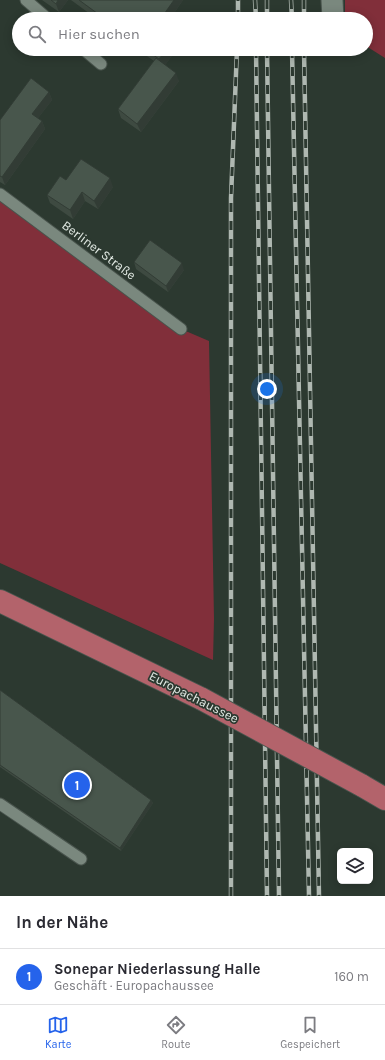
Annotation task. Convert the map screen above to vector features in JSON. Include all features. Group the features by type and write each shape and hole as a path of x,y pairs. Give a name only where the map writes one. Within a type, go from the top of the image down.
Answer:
{"main road":[{"name":"Europachaussee","path":"0,601 202,700 385,799"}],"street":[{"path":"332,0 333,12"}],"lane":[{"path":"26,0 40,12"},
{"path":"91,56 101,64"},
{"name":"Berliner Straße","path":"0,194 181,329"},
{"path":"0,804 81,859"}],"shaded area":[{"path":"345,0 385,0 385,58 373,50 373,12 345,12"},
{"path":"0,194 181,329 209,341 214,619 213,660 0,563"}],"building":[{"path":"51,0 58,0 56,4"},
{"path":"79,0 174,0 166,12 95,12"},
{"path":"156,58 176,73 137,124 118,109"},
{"path":"31,78 49,92 32,114 42,121 2,177 0,176 0,120"},
{"path":"81,159 110,178 94,201 82,192 70,210 47,195 60,176 66,180"},
{"path":"150,240 182,263 166,286 134,262"},
{"path":"0,690 151,800 120,848 0,765"}],"railway":[{"path":"238,0 238,12"},
{"path":"255,0 256,12"},
{"path":"267,0 267,12"},
{"path":"291,0 292,12"},
{"path":"304,0 304,12"},
{"path":"231,896 231,198 237,56"},
{"path":"256,56 267,896"},
{"path":"267,56 279,896"},
{"path":"292,56 309,896"},
{"path":"304,56 319,896"}],"place":[{"name":"Sonepar Niederlassung Halle","path":"77,785"}]}
